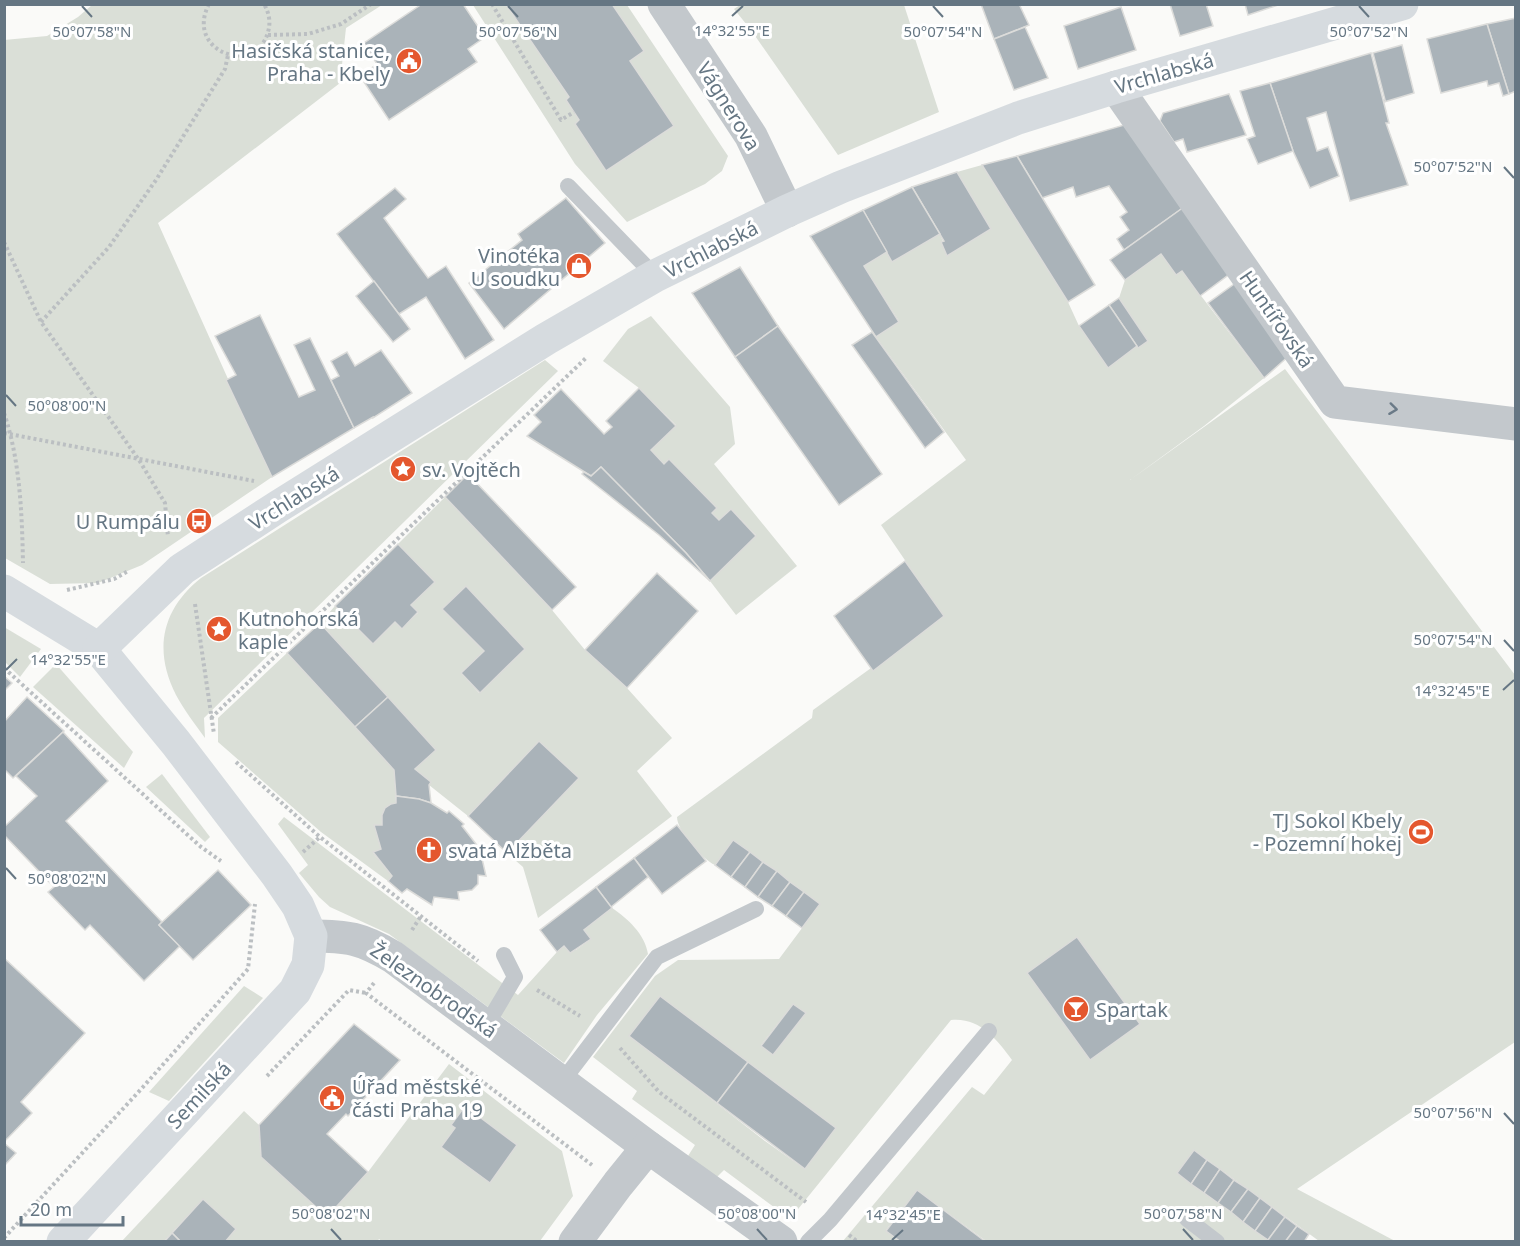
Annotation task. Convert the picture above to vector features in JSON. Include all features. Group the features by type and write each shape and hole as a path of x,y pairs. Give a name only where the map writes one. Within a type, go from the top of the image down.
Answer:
{"street":[{"name":"Vágnerova","path":"664,4 751,136 787,211"},
{"name":"Vrchlabská","path":"99,649 182,569 546,339 656,276 787,211 841,187 1018,118 1116,87 1402,4"},
{"name":"Huntířovská","path":"1116,87 1335,402 1515,424"},
{"path":"14,580 99,649 176,742 276,875 298,906 311,936"},
{"name":"Železnobrodská","path":"311,936 340,936 368,942 393,957 648,1147 781,1242"},
{"name":"Semilská","path":"63,1242 296,991 308,965 311,936"},
{"path":"575,1242 648,1147"}],"lane":[{"path":"568,186 656,276"},
{"path":"561,1083 657,957 756,909"},
{"path":"486,1026 515,977 504,955"},
{"path":"808,1242 830,1220 989,1031"},
{"path":"1187,1218 1217,1242"}],"path":[{"path":"209,4 203,23 205,34 210,43 228,55 237,56 256,50 268,35 269,17 264,4"},
{"path":"268,35 308,34 341,24 371,4"},
{"path":"492,4 561,120 574,112"},
{"path":"41,322 109,247 156,180 225,69 228,55"},
{"path":"4,242 41,322 139,460 165,503 168,544"},
{"path":"211,718 587,357"},
{"path":"4,413 12,435 19,488 14,580"},
{"path":"4,433 263,483"},
{"path":"62,591 114,579 132,568"},
{"path":"194,598 216,744"},
{"path":"4,669 201,847 229,866"},
{"path":"233,759 320,837 501,979 532,987 603,1029 659,1092 806,1202"},
{"path":"299,856 320,837"},
{"path":"4,1238 248,969 256,893"},
{"path":"378,978 366,993 597,1169"}],"shaded area":[{"path":"92,5 382,5 346,28 340,83 158,223 272,477 142,565 98,583 50,584 5,558 4,40 47,36 78,17"},
{"path":"473,5 509,5 507,6 569,97 579,120 575,124 606,171 674,126 630,61 644,51 612,5 627,5 728,156 722,171 705,184 627,222 575,164"},
{"path":"740,5 904,5 939,112 838,155 734,9"},
{"path":"982,165 1068,302 1079,326 1108,367 1119,298 1125,280 1161,254 1176,275 1182,271 1264,378 1204,426 1130,480 1285,369 1515,675 1515,1042 1297,1189 1395,1241 1319,1241 1194,1150 1177,1173 1270,1241 986,1241 917,1190 886,1230 901,1241 843,1241 972,1087 984,1095 1012,1060 986,1031 970,1022 951,1020 790,1219 724,1170 716,1178 688,1156 695,1145 632,1099 637,1091 593,1057 655,976 678,960 779,959 820,904 733,840 715,865 710,862 686,837 677,817 812,718 813,710 943,616 881,525 966,460 876,337 899,321 864,266 887,252 940,234 948,255 991,229 957,172","holes":["660,996 835,1128 805,1169 765,1141 630,1036","793,1004 805,1013 761,1046 761,1045"]},
{"path":"651,316 730,407 735,444 714,464 797,566 736,615 710,581 756,535 731,509 719,520 712,513 717,508 669,460 664,464 651,450 676,425 639,388 603,361 628,329"},
{"path":"545,360 558,371 204,718 205,738 176,695 165,662 165,631 177,603 188,590 201,578"},
{"path":"445,497 552,610 585,650 627,688 672,738 637,771 672,816 538,918 523,867 507,853 578,777 539,741 468,816 429,785 431,782 415,769 435,750 320,623 335,606 373,644 395,622 402,628 418,613 411,605 435,582 398,544","holes":["442,609 525,649 479,693 461,673 484,651"]},
{"path":"4,627 41,649 20,677 5,662"},
{"path":"287,653 394,770 396,803 386,808 382,825 374,825 381,849 373,853 392,876 388,881 321,832 218,742 218,718"},
{"path":"56,664 133,752 124,768 33,687"},
{"path":"162,774 210,837 205,842 146,787"},
{"path":"284,817 518,995 564,946 576,950 591,939 584,930 612,908 635,928 648,954 597,1015 564,1063 389,934 330,907 299,873 308,865 278,824"},
{"path":"244,986 263,998 169,1101 149,1092"},
{"path":"449,1064 562,1151 573,1196 540,1241 383,1242 379,1239 377,1242 225,1241 236,1229 203,1199 164,1241 121,1242 244,1111 259,1125 261,1157 327,1217 368,1172","holes":["465,1107 517,1145 490,1183 451,1125"]}],"building":[{"path":"422,4 463,4 485,37 468,49 477,62 389,120 360,76 377,64 364,43"},
{"path":"509,4 612,4 644,51 630,61 674,126 606,171 575,124 579,120 566,100 569,97 507,6"},
{"path":"981,4 1019,4 1029,25 994,39"},
{"path":"1170,4 1206,4 1213,26 1180,36"},
{"path":"1245,4 1281,4 1248,15"},
{"path":"1121,7 1136,50 1078,69 1064,26"},
{"path":"1516,18 1516,91 1509,94 1487,24"},
{"path":"1487,24 1509,94 1503,96 1499,83 1488,86 1487,81 1441,93 1427,39"},
{"path":"1025,27 1048,78 1014,90 994,39"},
{"path":"1402,45 1414,93 1384,102 1373,53"},
{"path":"1371,53 1389,123 1386,123 1408,185 1350,201 1326,112 1307,118 1317,151 1328,147 1339,176 1310,188 1293,151 1270,83"},
{"path":"1270,83 1293,151 1258,164 1247,139 1255,136 1240,91"},
{"path":"1229,94 1246,135 1187,152 1183,139 1174,142 1160,121 1163,113"},
{"path":"1124,125 1184,207 1124,250 1117,239 1129,230 1120,217 1127,212 1109,186 1076,197 1073,187 1042,198 1017,156"},
{"path":"1017,156 1095,285 1068,302 982,165"},
{"path":"957,172 991,229 947,256 941,242 944,241 912,187"},
{"path":"912,187 940,234 892,262 863,210"},
{"path":"395,188 406,199 384,218 428,278 446,266 494,340 465,359 426,297 399,314 337,234"},
{"path":"566,198 605,243 504,329 469,283 522,240 518,234"},
{"path":"1184,207 1231,273 1200,296 1182,271 1176,275 1161,254 1125,280 1110,260"},
{"path":"863,210 887,252 864,266 899,322 876,337 810,236"},
{"path":"740,267 778,326 735,357 692,293"},
{"path":"374,281 410,329 393,342 356,296"},
{"path":"1237,282 1291,354 1264,378 1208,303"},
{"path":"1119,298 1148,341 1138,348 1109,305"},
{"path":"1109,305 1137,346 1108,368 1079,326"},
{"path":"260,315 299,397 315,390 294,345 310,338 354,428 272,477 226,380 236,375 215,336"},
{"path":"778,326 882,474 839,505 735,357"},
{"path":"872,332 944,432 925,448 852,345"},
{"path":"381,350 412,393 354,428 331,380 339,376 331,361 347,352 355,366"},
{"path":"639,388 676,426 651,450 664,464 669,459 717,508 712,513 719,520 731,509 756,536 710,581 686,553 601,467 591,476 527,436 541,422 534,415 561,389 604,434 612,427 606,421"},
{"path":"601,467 686,553 710,581 659,535 582,474 584,472 591,476"},
{"path":"468,474 576,587 552,610 445,497"},
{"path":"398,544 435,582 411,605 418,612 402,629 395,622 373,644 335,606"},
{"path":"905,561 944,616 873,671 834,616"},
{"path":"657,573 698,611 627,688 585,650"},
{"path":"466,586 525,649 480,693 461,673 484,651 442,609"},
{"path":"320,623 388,697 355,727 287,653"},
{"path":"4,676 12,683 4,691"},
{"path":"27,697 64,731 13,778 4,769 4,722"},
{"path":"388,697 436,750 415,769 431,782 429,785 431,803 396,796 394,770 355,727"},
{"path":"63,732 108,781 66,821 162,922 159,925 180,946 144,981 90,925 85,930 48,892 54,887 4,835 4,827 37,796 16,776"},
{"path":"539,741 579,778 507,853 468,816"},
{"name":"svatá Alžběta","path":"396,796 431,803 447,813 449,811 464,824 462,826 481,854 486,876 478,875 478,884 472,890 458,892 459,900 434,897 432,905 407,889 402,893 388,881 392,876 373,852 381,849 374,825 382,825 385,808 396,803"},
{"path":"677,825 706,861 662,894 634,858"},
{"path":"733,840 750,852 731,877 715,865"},
{"path":"750,852 763,862 745,887 731,877"},
{"path":"634,858 648,877 611,907 596,887"},
{"path":"763,862 777,871 758,897 745,887"},
{"path":"218,870 251,905 193,960 159,925"},
{"path":"777,871 790,882 772,906 758,897"},
{"path":"790,882 804,892 786,916 772,906"},
{"path":"596,887 612,908 584,930 591,939 570,953 564,946 557,952 540,930"},
{"path":"804,892 820,904 802,928 786,916"},
{"path":"1077,937 1140,1024 1090,1060 1027,973"},
{"path":"4,958 85,1033 21,1102 32,1113 4,1142"},
{"path":"660,996 748,1062 717,1103 629,1036"},
{"path":"793,1004 806,1013 773,1055 761,1046"},
{"path":"354,1024 400,1060 348,1116 346,1114 327,1134 368,1172 327,1217 261,1157 259,1125"},
{"path":"748,1062 836,1128 805,1169 717,1103"},
{"path":"465,1106 517,1145 490,1183 441,1147 455,1128 451,1125"},
{"path":"4,1143 16,1153 5,1165 4,1165"},
{"path":"1194,1150 1207,1160 1191,1184 1177,1173"},
{"path":"1207,1160 1220,1169 1204,1193 1191,1184"},
{"path":"1220,1169 1234,1180 1218,1203 1204,1193"},
{"path":"1234,1180 1248,1189 1231,1212 1218,1203"},
{"path":"1248,1189 1260,1198 1243,1222 1231,1212"},
{"path":"917,1190 986,1242 901,1242 886,1231"},
{"path":"1260,1198 1272,1207 1255,1231 1243,1222"},
{"path":"203,1199 236,1229 225,1242 181,1242 172,1233"},
{"path":"1272,1207 1285,1217 1268,1240 1255,1231"},
{"path":"1285,1217 1297,1226 1285,1242 1270,1242 1268,1240"},
{"path":"1297,1226 1309,1234 1304,1242 1285,1242"},
{"path":"172,1233 181,1242 164,1242"}],"place":[{"name":"Hasičská stanice, Praha - Kbely","path":"409,61"},
{"name":"Vinotéka U soudku","path":"579,266"},
{"name":"sv. Vojtěch","path":"403,469"},
{"name":"U Rumpálu","path":"199,521"},
{"name":"Kutnohorská kaple","path":"219,629"},
{"name":"TJ Sokol Kbely - Pozemní hokej","path":"1421,832"},
{"name":"svatá Alžběta","path":"429,850"},
{"name":"Spartak","path":"1076,1009"},
{"name":"Úřad městské části Praha 19","path":"332,1098"}]}
